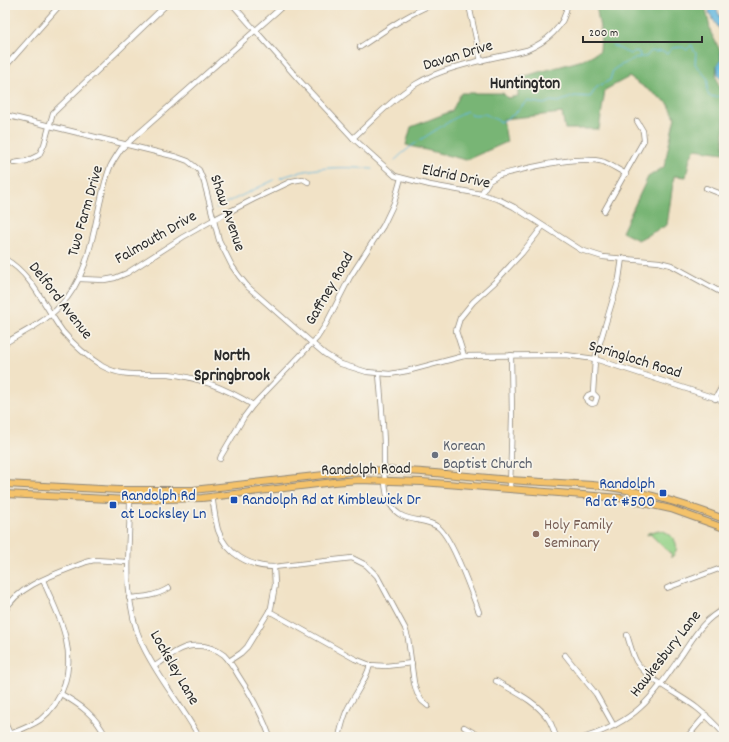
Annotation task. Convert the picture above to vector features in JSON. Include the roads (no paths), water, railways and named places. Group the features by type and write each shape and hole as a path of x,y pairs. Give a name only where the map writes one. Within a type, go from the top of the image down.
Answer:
{"main road":[{"name":"Randolph Road","path":"5,484 130,490 193,490 376,470 423,472 511,480 593,485 668,500 693,507 724,519"},
{"name":"Randolph Road","path":"5,494 130,500 202,498 359,480 422,482 620,498 667,508 724,528"}],"street":[{"path":"5,67 60,5"},
{"path":"14,163 27,161 38,155 44,145 53,113 166,5"},
{"name":"Eldrid Drive","path":"233,5 353,138 395,176 430,185 481,194 500,200 514,207 581,250 604,257 671,264 724,294"},
{"name":"Two Farm Drive","path":"5,342 41,322 51,314 68,297 80,279 111,165 121,148 284,5"},
{"path":"360,47 401,20 431,5"},
{"path":"469,5 481,62"},
{"name":"Davan Drive","path":"353,138 393,102 417,83 442,71 527,50 545,41 560,25 565,16 567,5"},
{"name":"Shaw Avenue","path":"5,115 188,160 199,170 204,182 213,220 222,248 239,276 248,287 312,343 325,354 341,364 367,372 390,374 464,356"},
{"path":"604,211 644,140 643,131 637,121"},
{"path":"481,194 489,181 499,175 574,161 591,160 604,163 626,174"},
{"name":"Gaffney Road","path":"220,459 234,433 253,405 312,343 326,324 350,277 383,226 394,203 401,178"},
{"name":"Falmouth Drive","path":"80,279 104,280 115,278 126,273 183,237 254,199 292,181 303,179 308,182"},
{"path":"706,188 724,195"},
{"path":"464,356 456,331 460,318 473,302 495,282 522,253 543,226"},
{"path":"593,393 595,359 619,279 622,258"},
{"name":"Delford Avenue","path":"5,259 15,265 24,274 73,343 102,366 127,374 167,374 202,380 234,393 253,405"},
{"path":"510,489 512,416 511,355"},
{"name":"Springloch Road","path":"464,356 566,355 595,359 724,401"},
{"path":"379,374 384,471 390,504 401,515 409,520 430,523 443,532 454,551 479,612"},
{"path":"715,399 724,383"},
{"name":"Locksley Lane","path":"130,490 131,514 128,562 130,598 136,628 154,666 199,737"},
{"path":"212,496 218,530 229,549 246,562 266,567 274,567 352,558 366,565 377,576 401,620 408,638 414,684 422,701 428,706"},
{"path":"5,610 17,595 32,584 86,562 94,560 128,562"},
{"path":"229,661 247,647 269,611 275,590 274,567"},
{"path":"667,588 724,567"},
{"path":"5,723 10,736 40,720 61,694 67,674 69,652 62,626 43,580"},
{"path":"130,598 154,595 161,593 168,588"},
{"name":"Hawkesbury Lane","path":"586,737 614,726 641,708 661,684 700,627 709,618 724,609"},
{"path":"269,611 354,659 370,665 386,666 412,663"},
{"path":"627,635 637,662 645,672 706,715 724,734"},
{"path":"154,666 178,651 192,646 214,649 229,661 249,691 264,720 270,737"},
{"path":"565,655 596,694 614,726"},
{"path":"339,737 341,726 347,710 368,673 370,665"},
{"path":"496,681 531,701 541,709 550,721 556,737"},
{"path":"61,694 81,705 89,712 97,721 106,737"},
{"path":"687,737 706,715"},
{"path":"464,727 481,737"}],"water":[{"path":"710,5 718,5 717,10 724,25 724,36 709,13"},
{"path":"724,51 724,83 718,75 717,65 721,60 721,52"}],"waterway":[{"path":"612,45 630,54 634,51 639,52 640,57 646,57 651,51 661,51 667,54 672,48 683,47 687,50 692,45 696,53 695,64 708,79 707,91 709,96 716,97 724,94"},
{"path":"395,160 420,140 466,111 475,116 485,114 501,122 513,115 527,101 544,104 551,101 558,102 575,96 590,97 597,87 610,80 613,70 631,60 640,57"},
{"path":"724,97 722,102 724,103"},
{"path":"280,178 291,174 325,168 372,169"},
{"path":"216,208 274,180"}],"place":[{"name":"Korean Baptist Church","path":"435,455"},
{"name":"Randolph Rd at #500","path":"663,493"},
{"name":"Randolph Rd at Kimblewick Dr","path":"234,500"},
{"name":"Randolph Rd at Locksley Ln","path":"113,505"},
{"name":"Holy Family Seminary","path":"536,534"}],"district":[{"name":"Huntington","path":"525,85"},
{"name":"North Springbrook","path":"232,367"}]}
